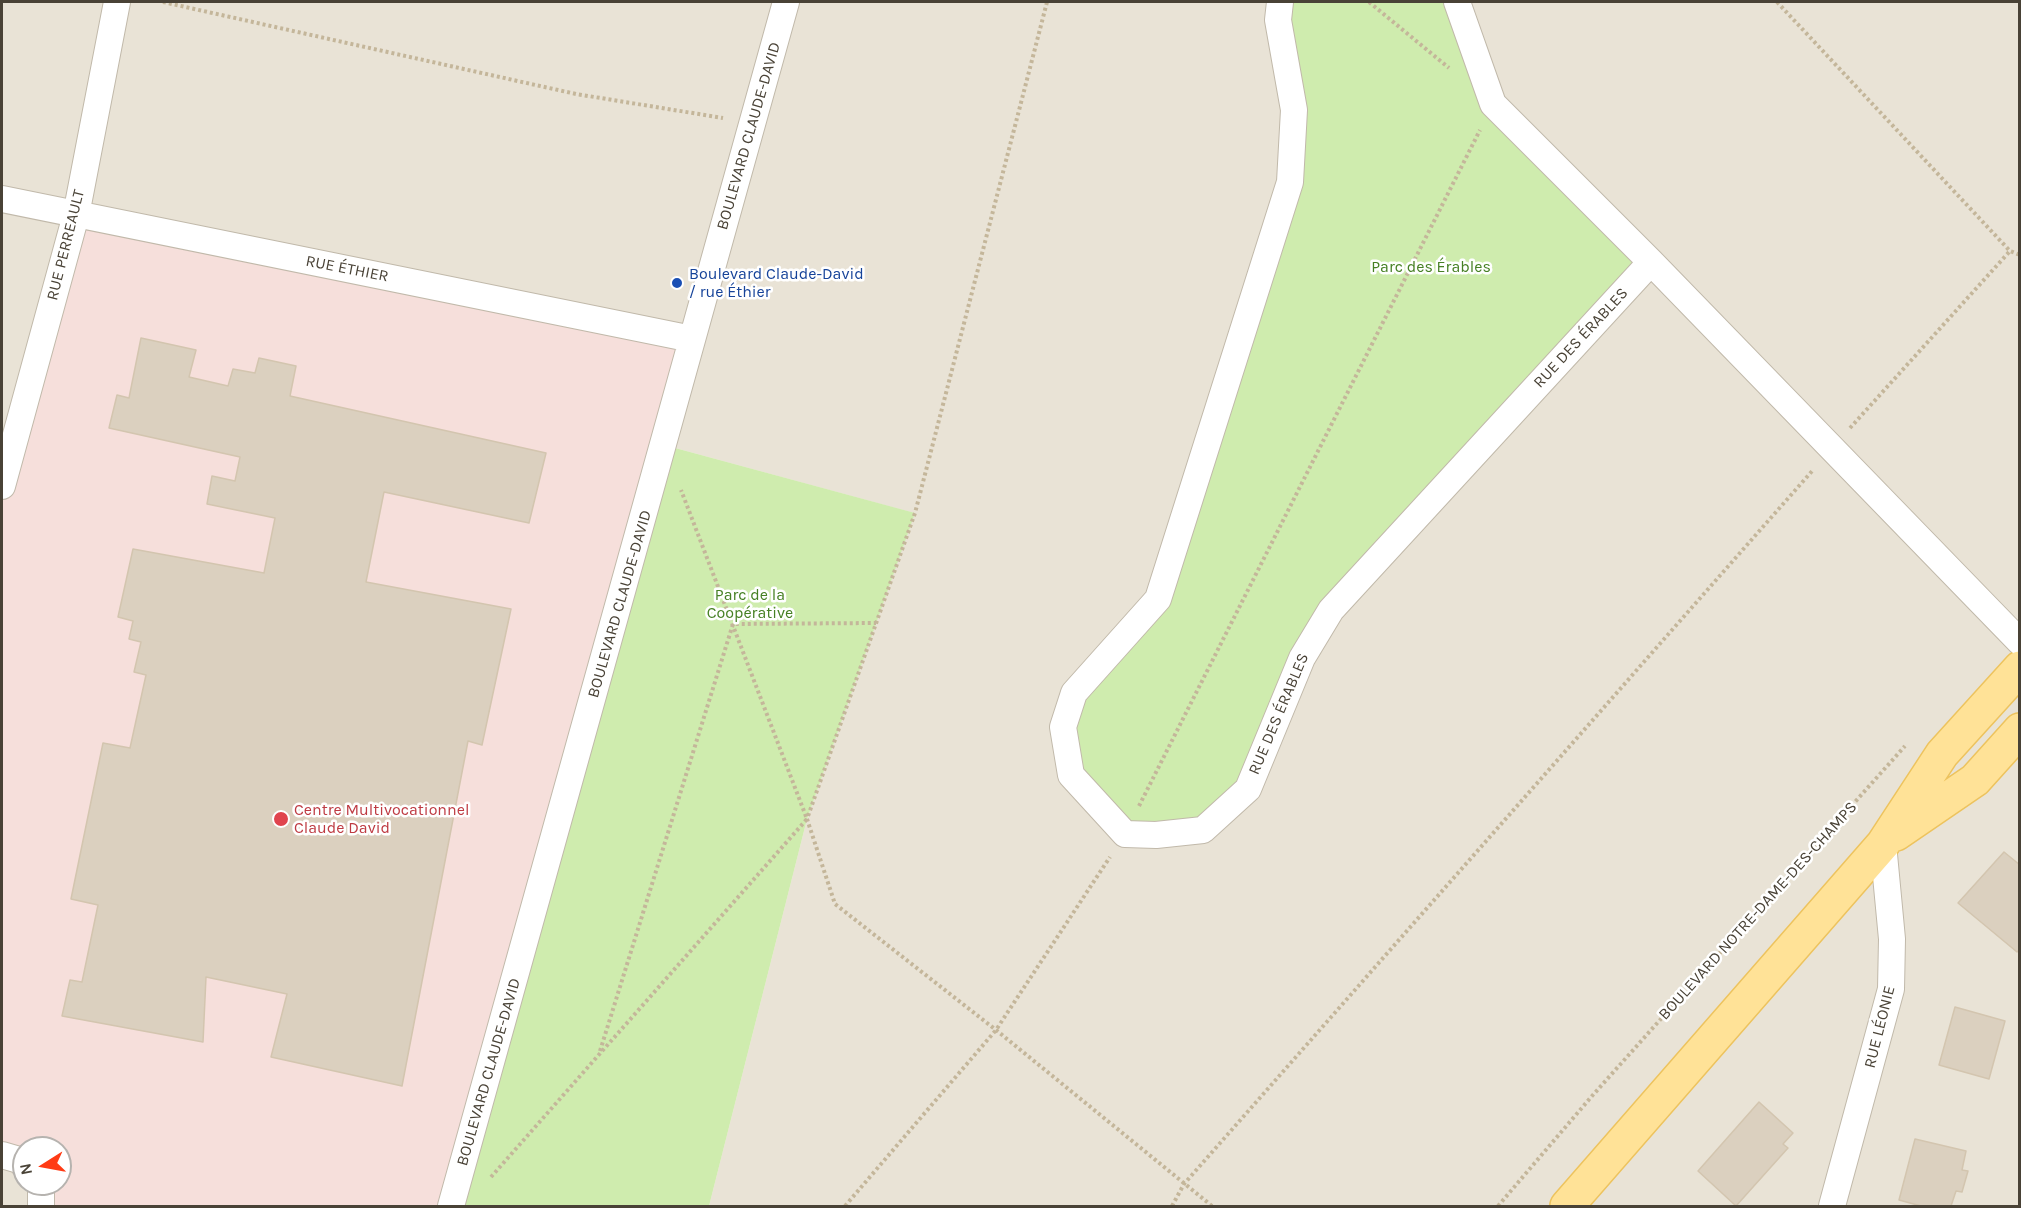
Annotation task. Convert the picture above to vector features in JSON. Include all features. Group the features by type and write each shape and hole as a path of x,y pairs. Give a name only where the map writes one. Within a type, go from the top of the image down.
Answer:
{"main road":[{"path":"1567,1206 1883,843 1942,754 2019,668"},
{"path":"1883,843 1975,780 2019,730"}],"street":[{"name":"RUE PERREAULT","path":"2,486 76,215 117,2"},
{"name":"BOULEVARD CLAUDE-DAVID","path":"451,1206 786,2"},
{"path":"1125,834 1071,775 1064,727 1074,693 1158,599 1290,182 1294,110 1278,20 1280,2"},
{"path":"1457,2 1493,104 1652,261 2019,642"},
{"name":"RUE ÉTHIER","path":"2,199 692,339"},
{"name":"RUE DES ÉRABLES","path":"1125,834 1156,835 1203,830 1248,789 1302,658 1331,610 1652,261"},
{"name":"RUE LÉONIE","path":"1832,1206 1891,989 1892,939 1883,843"}],"path":[{"path":"163,2 576,94 752,123"},
{"path":"489,1180 807,819 915,513 1047,2"},
{"path":"845,1206 996,1030 1125,834 1493,104 1369,2"},
{"path":"1777,2 2010,250 2019,255"},
{"path":"1172,1206 1184,1184 2010,250"},
{"path":"664,445 807,819 835,904 996,1030 1212,1206"},
{"path":"733,624 876,623"},
{"path":"599,1054 733,624"},
{"name":"BOULEVARD NOTRE-DAME-DES-CHAMPS","path":"1498,1206 1592,1096 1910,740"}],"shaded area":[{"path":"2,2 1280,2 1278,20 1294,110 1290,182 1158,599 1074,693 1063,727 1071,775 1125,834 1156,835 1203,830 1248,789 1302,658 1331,610 1651,262 1493,104 1457,2 2019,2 2019,1206 709,1206 807,819 914,513 664,445 692,339 76,215 2,486"},
{"name":"Centre Multivocationnel Claude David","path":"76,215 692,339 451,1206 41,1206 41,1196 72,1196 72,1136 12,1136 12,1160 2,1155 2,490"},
{"path":"2,1155 12,1160 12,1196 41,1196 41,1206 2,1206"}],"green space":[{"name":"Parc des Érables","path":"1280,2 1457,2 1493,104 1651,262 1331,610 1248,789 1203,830 1125,834 1071,775 1074,693 1158,599 1290,182"},
{"name":"Parc de la Coopérative","path":"664,445 915,513 807,819 709,1206 451,1206"}],"building":[{"path":"141,338 196,350 189,377 228,386 233,369 255,373 259,358 296,366 290,396 546,453 529,523 384,492 366,582 511,609 482,745 468,741 402,1086 271,1057 287,994 206,977 203,1042 62,1016 70,980 82,982 98,905 71,899 103,743 130,748 146,675 134,672 141,642 129,639 133,621 118,617 133,549 264,573 275,518 207,504 212,476 235,481 240,457 109,428 117,395 129,398"},
{"path":"2004,852 2020,865 2020,949 2017,952 1958,903"},
{"path":"1955,1007 2005,1021 1989,1079 1939,1065"},
{"path":"1759,1102 1793,1133 1783,1144 1788,1148 1736,1206 1698,1171"},
{"path":"1915,1139 1966,1151 1962,1170 1968,1171 1962,1192 1956,1191 1951,1206 1921,1206 1899,1200"}],"place":[{"name":"Boulevard Claude-David / rue Éthier","path":"677,283"},
{"name":"Centre Multivocationnel Claude David","path":"281,819"}]}
